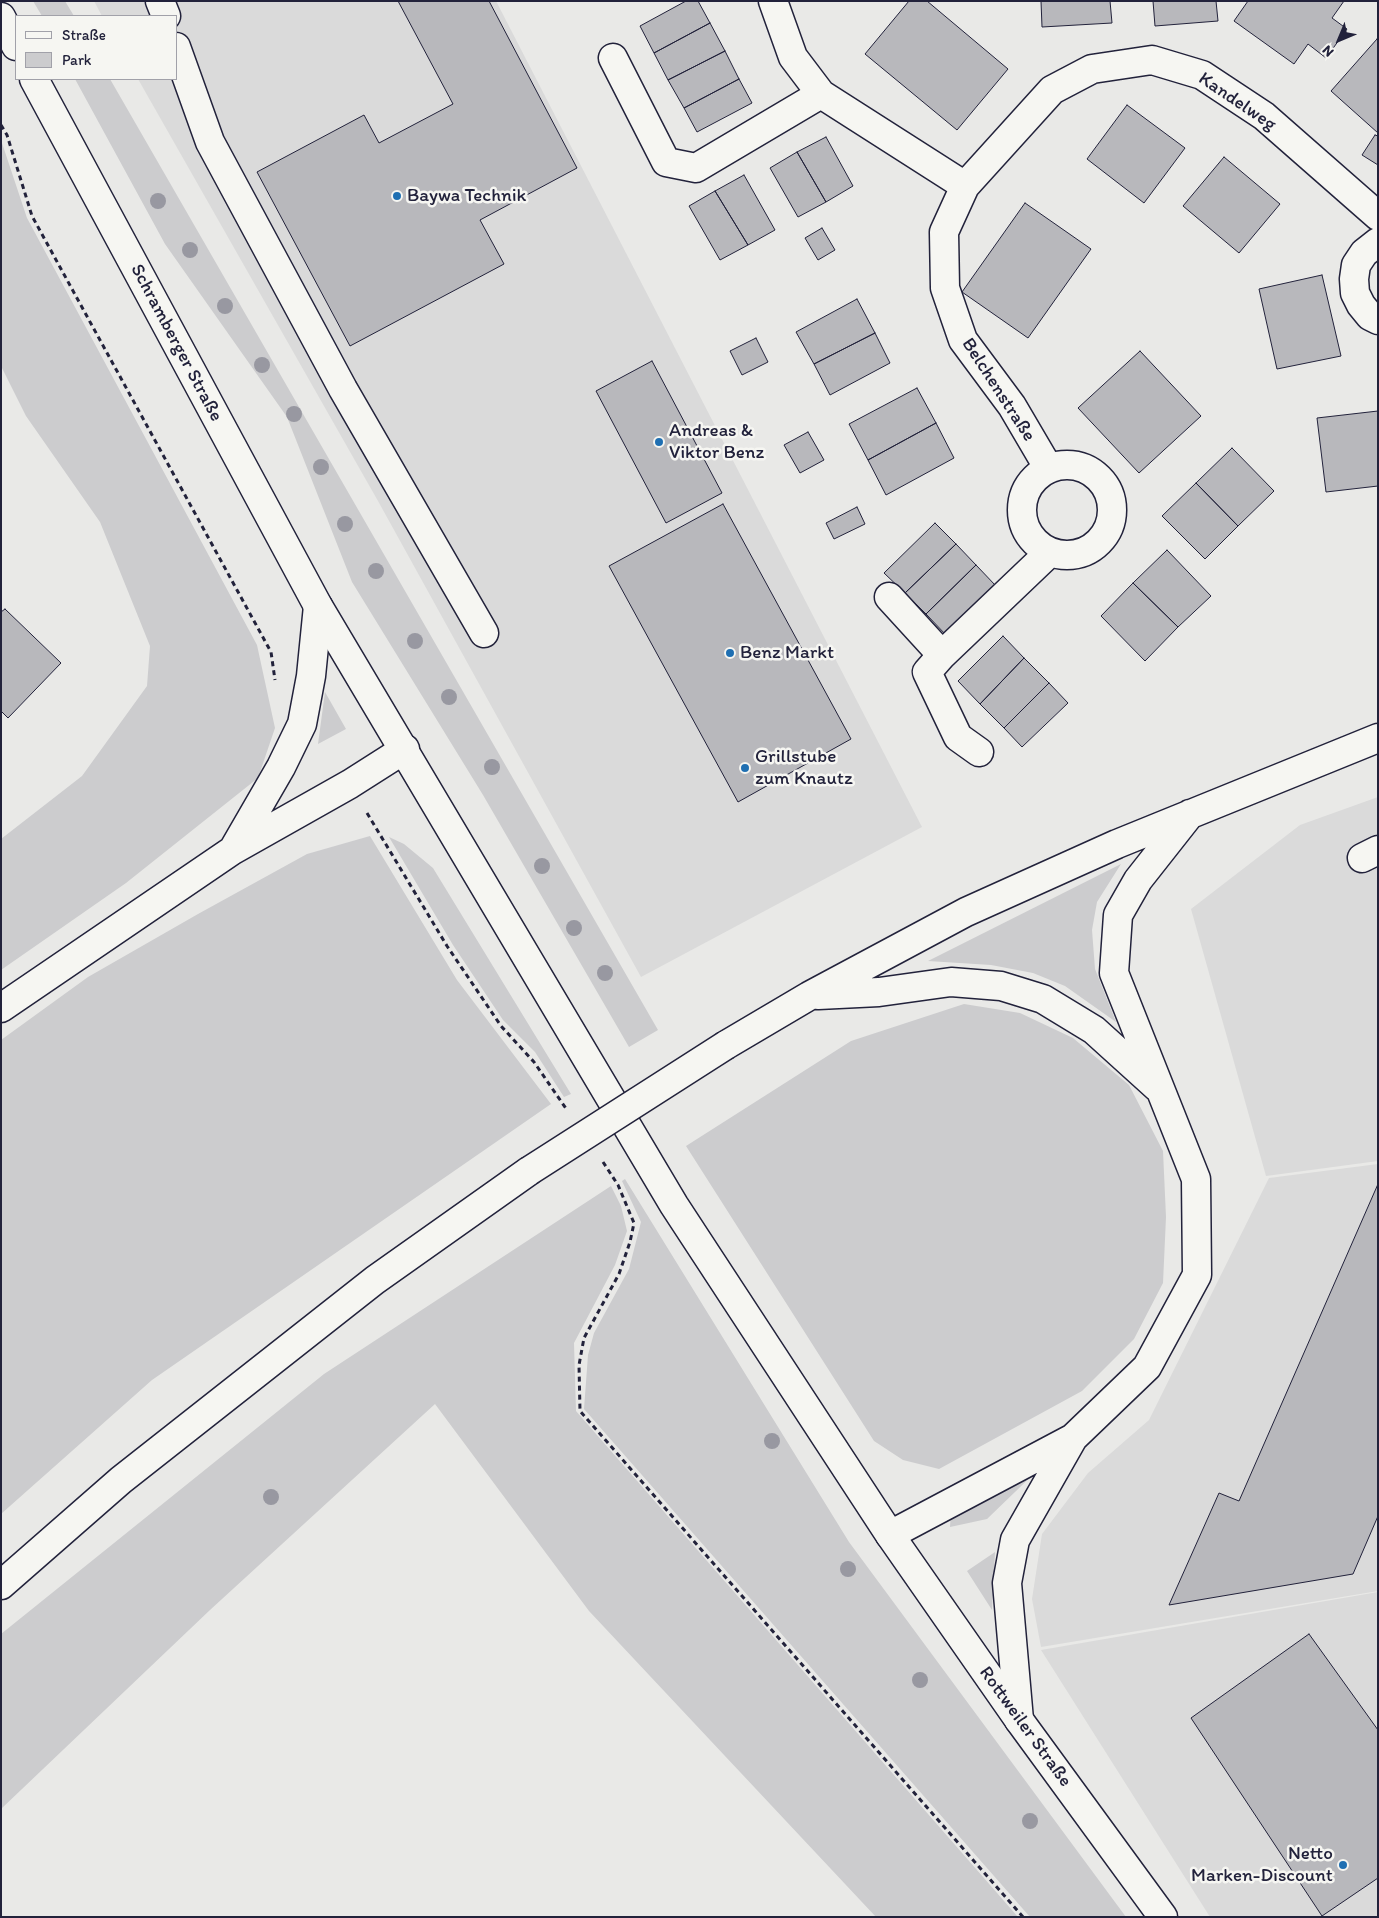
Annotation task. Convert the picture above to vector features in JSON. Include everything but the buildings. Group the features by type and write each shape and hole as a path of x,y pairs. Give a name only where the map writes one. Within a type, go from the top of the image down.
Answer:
{"street":[{"path":"160,1 166,15"},
{"path":"773,1 793,57 821,94 965,186"},
{"path":"1,18 15,44"},
{"path":"178,52 210,142 343,389 484,633"},
{"path":"613,58 666,162 696,168 821,94"},
{"name":"Kandelweg","path":"965,186 1052,90 1092,69 1152,60 1202,75 1264,116 1378,216"},
{"name":"Schramberger Straße","path":"35,80 318,606 405,749"},
{"name":"Belchenstraße","path":"965,186 944,232 945,288 963,340 1012,406 1049,469"},
{"path":"1378,242 1364,253 1356,265 1354,279 1361,305 1370,316 1378,320"},
{"path":"1062,465 1076,466 1089,471 1100,480 1108,492 1111,505 1111,519 1105,534 1094,546 1066,555 1050,552 1037,543 1027,531 1022,516 1022,500 1036,476 1049,469 1062,465"},
{"path":"979,752 958,737 927,672 942,654 1050,552"},
{"path":"889,597 942,654"},
{"path":"232,850 281,766 302,724 311,676 318,606"},
{"path":"1,1585 121,1480 375,1280 529,1171 726,1045 809,996 966,912 1117,844 1378,738"},
{"path":"1,1008 232,850 350,784 405,749"},
{"name":"Rottweiler Straße","path":"405,749 674,1205 890,1535 1019,1720 1163,1917"},
{"path":"890,1535 1073,1438 1146,1367 1197,1275 1196,1179 1114,973 1118,915 1138,880 1190,814"},
{"path":"809,996 878,992 951,982 1001,986 1043,999 1094,1030 1162,1092"},
{"path":"1019,1720 1007,1583 1016,1540 1073,1438"}],"path":[{"path":"1,125 7,135 32,216 271,652 278,705 302,724"},
{"path":"350,784 447,946 501,1026 534,1062 567,1111"},
{"path":"601,1160 618,1185 634,1223 630,1242 619,1274 584,1338 579,1365 580,1411 1023,1917"}],"shaded area":[{"path":"94,1 496,1 922,827 641,977 378,501 139,80 178,80 178,15 101,15"},
{"path":"1378,797 1378,1161 1266,1176 1191,909 1300,825"},
{"path":"1378,1164 1378,1591 1041,1647 1032,1599 1042,1534 1088,1473 1149,1420 1269,1178"},
{"path":"1378,1592 1378,1917 1210,1917 1041,1650"}],"green space":[{"path":"33,1 65,1 73,15 41,15"},
{"path":"76,80 111,80 658,1030 629,1047 483,795 352,582 287,417 165,244"},
{"path":"1,140 27,218 257,645 275,728 258,778 126,883 1,970 1,839 82,776 147,686 150,646 100,522 26,416 1,366"},
{"path":"325,692 346,729 318,744"},
{"path":"370,836 457,980 551,1104 152,1380 1,1514 1,1040 88,977 198,914 307,854"},
{"path":"389,837 404,844 433,868 571,1094 564,1097 535,1052 503,1020 453,945"},
{"path":"1121,864 1097,902 1092,930 1095,969 1116,1022 1065,986 1033,973 991,965 928,961"},
{"path":"964,1004 1020,1013 1073,1038 1129,1085 1163,1151 1166,1217 1163,1283 1134,1339 1082,1391 939,1469 903,1460 874,1441 686,1146 851,1041"},
{"path":"625,1179 849,1542 1126,1917 1030,1917 584,1409 588,1355 594,1333 629,1269 641,1222 622,1181"},
{"path":"611,1186 621,1206 627,1231 615,1265 574,1343 576,1411 1018,1917 876,1917 589,1611 435,1404 210,1610 1,1809 1,1634 324,1374"},
{"path":"1044,1464 987,1519 950,1527 951,1511"},
{"path":"995,1552 992,1610 967,1571"}],"place":[{"name":"Baywa Technik","path":"397,196"},
{"name":"Andreas & Viktor Benz","path":"659,442"},
{"name":"Benz Markt","path":"730,653"},
{"name":"Grillstube zum Knautz","path":"745,768"},
{"name":"Netto Marken-Discount","path":"1343,1865"}]}
